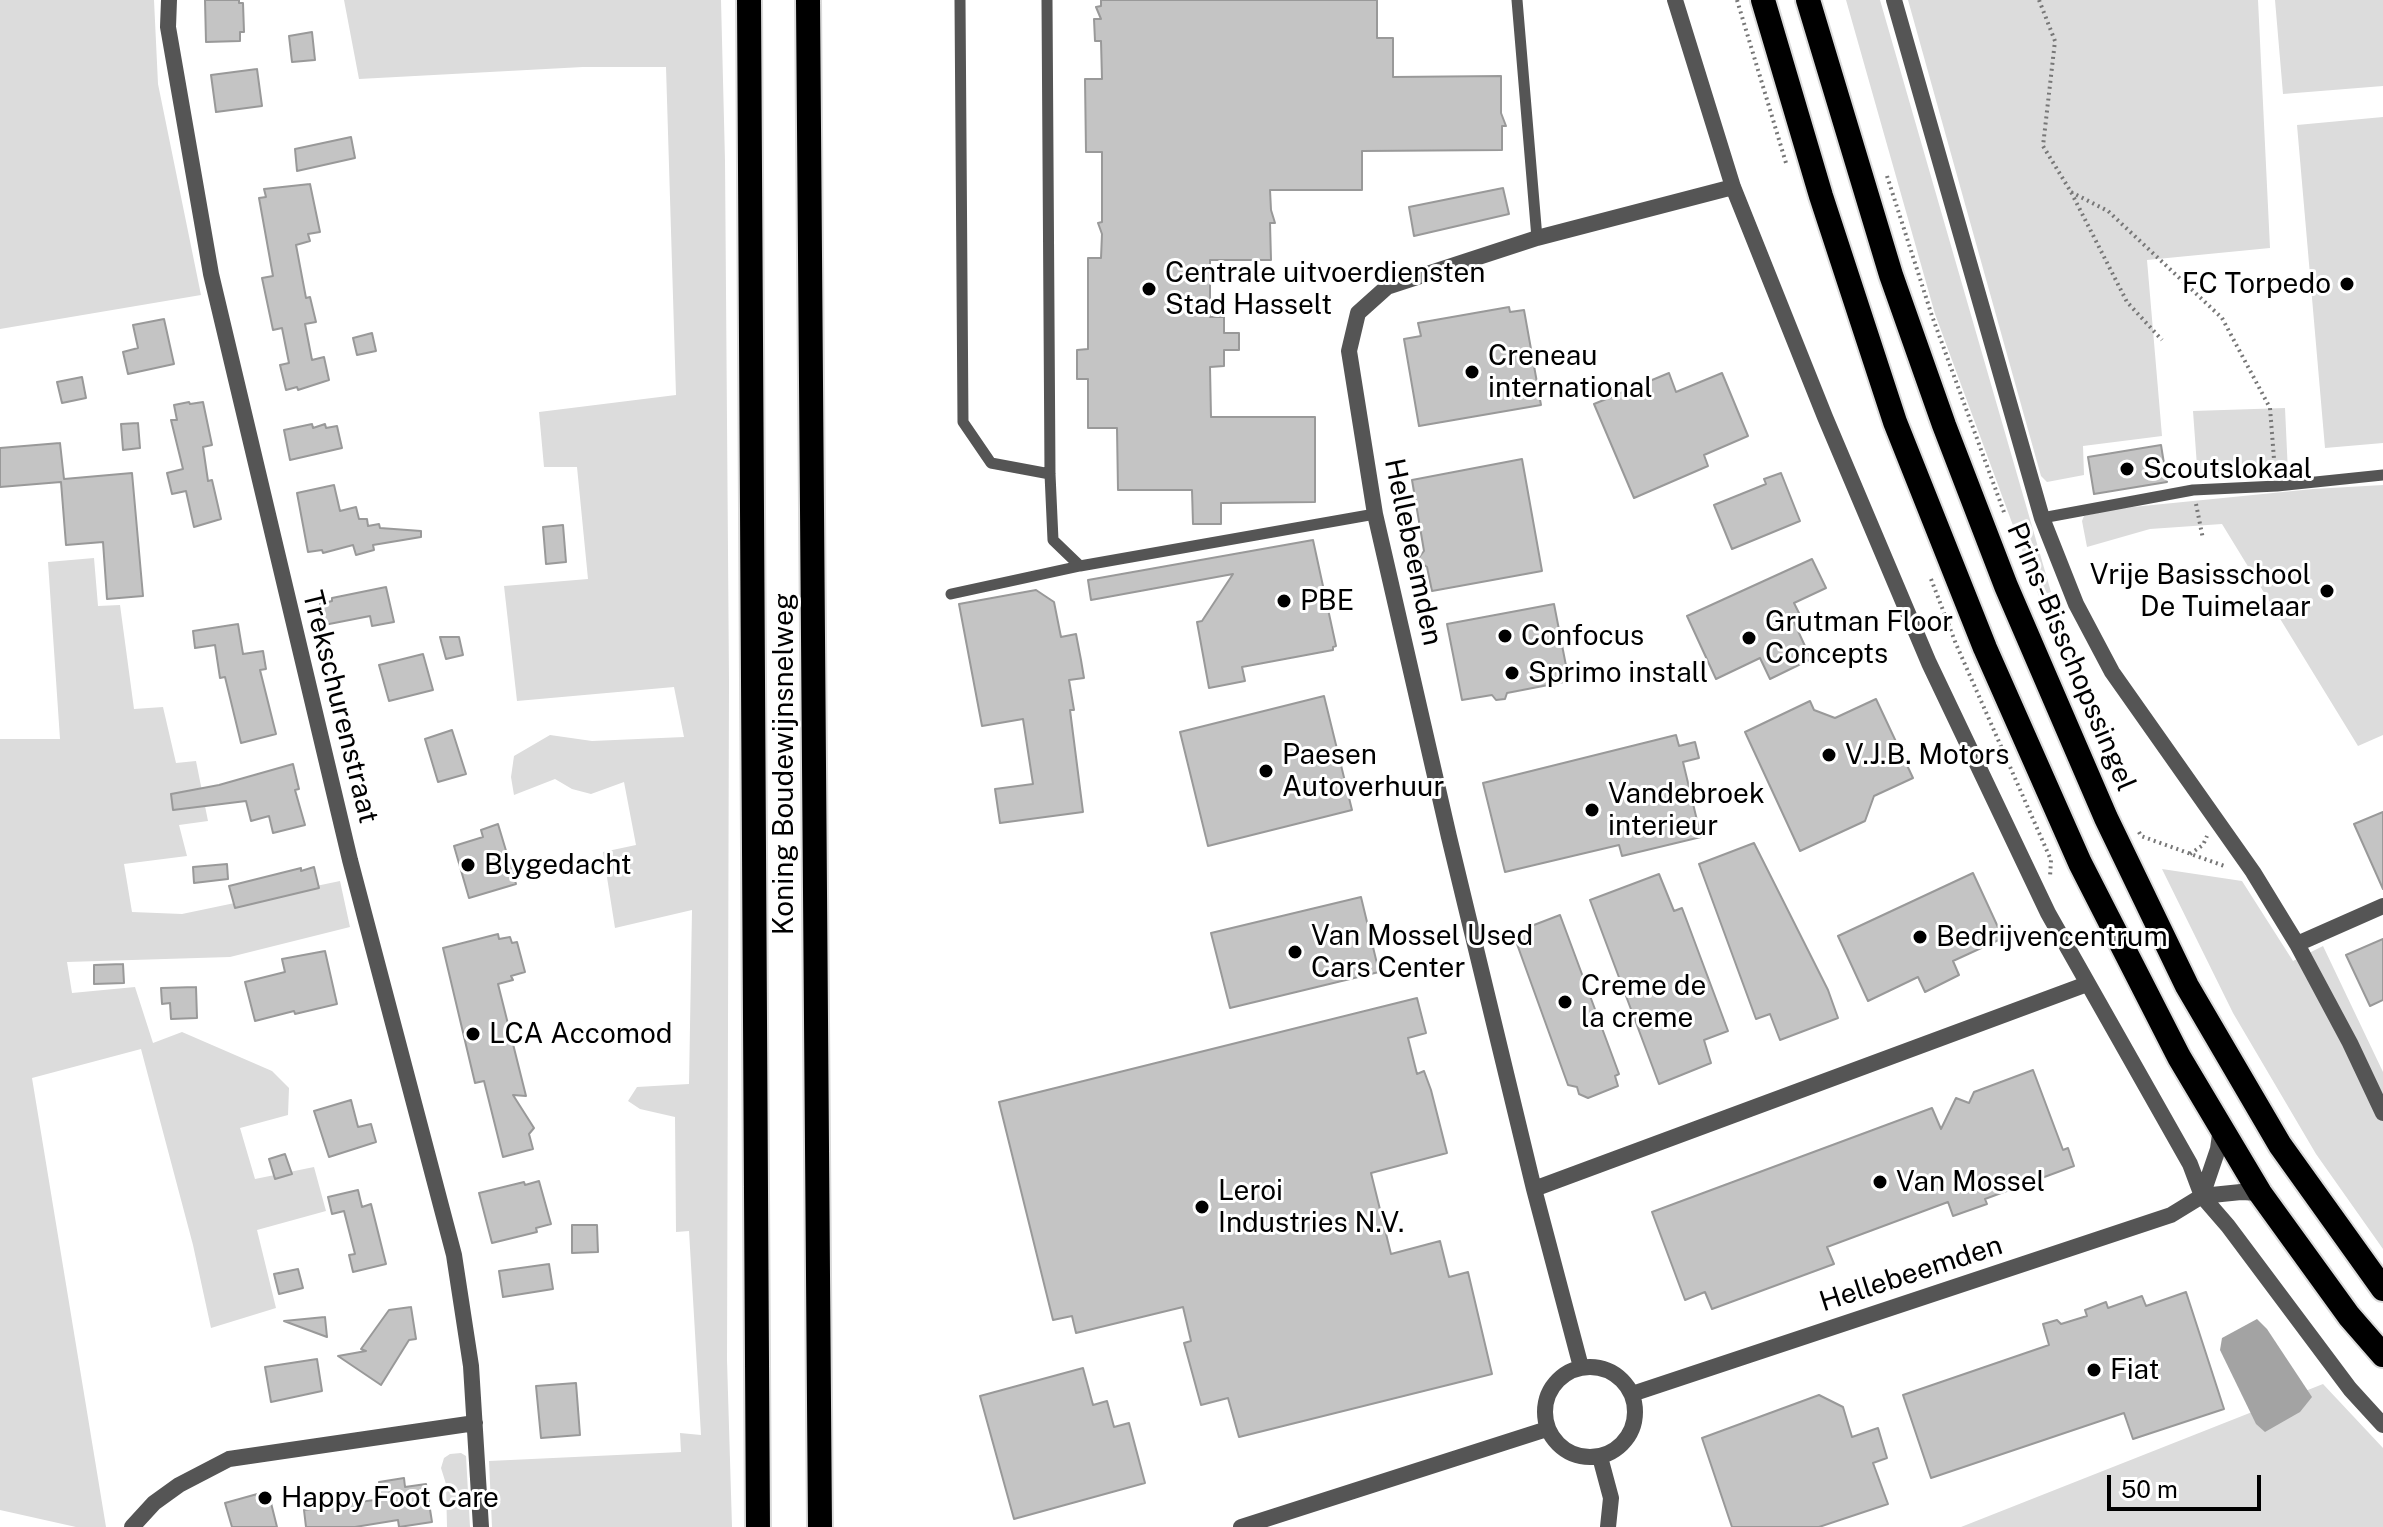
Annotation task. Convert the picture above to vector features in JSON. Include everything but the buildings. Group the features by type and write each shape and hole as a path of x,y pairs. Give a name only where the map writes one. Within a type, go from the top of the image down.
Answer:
{"highway":[{"name":"Koning Boudewijnsnelweg","path":"749,0 758,1527"},
{"name":"Koning Boudewijnsnelweg","path":"808,0 820,1527"},
{"path":"1763,0 1821,196 1895,422 1985,648 2114,932 2179,1057 2260,1193 2349,1316 2383,1355"},
{"name":"Prins-Bisschopssingel","path":"1808,0 1891,275 1944,425 2006,586 2106,818 2187,986 2272,1132 2383,1289"}],"street":[{"name":"Trekschurenstraat","path":"169,0 168,27 211,274 350,860 454,1255 471,1366 481,1527"},
{"path":"1675,0 1733,187 1825,417 1929,663 2037,891 2190,1164 2202,1196 2350,1389 2383,1425"},
{"name":"Prins-Bisschopssingel","path":"1894,0 2042,518 2076,604 2112,672 2253,872 2297,944 2383,1113"},
{"name":"Hellebeemden","path":"1581,1367 1534,1189 1375,514 1349,351 1358,313 1387,287 1537,238 1733,187"},
{"path":"2297,944 2383,906"},
{"path":"1534,1189 2087,984"},
{"path":"2202,1196 2215,1159 2221,1128"},
{"path":"2202,1196 2260,1193"},
{"name":"Hellebeemden","path":"1632,1394 2171,1215 2202,1196"},
{"path":"1581,1367 1597,1367 1611,1372 1624,1381 1632,1394 1636,1414 1631,1433 1618,1448 1600,1457 1578,1456 1560,1446 1547,1429 1544,1409 1550,1390 1563,1375 1581,1367"},
{"path":"132,1527 154,1503 179,1485 229,1459 475,1423"},
{"path":"1241,1527 1547,1429"},
{"path":"1600,1457 1611,1498 1608,1527"}],"lane":[{"path":"960,0 963,422 991,463 1050,474"},
{"path":"1047,0 1053,540 1080,566"},
{"path":"1517,0 1537,238"},
{"path":"2042,518 2193,490 2277,486 2383,475"},
{"path":"951,594 1080,566 1375,514"}],"path":[{"path":"2039,0 2055,41 2043,146 2071,192 2127,302 2162,340"},
{"path":"1883,165 1932,316 2006,518"},
{"path":"2071,192 2108,211 2222,318 2270,408 2277,486"},
{"path":"2193,490 2203,539"},
{"path":"2135,823 2141,836 2233,869 2253,872"}],"shaded area":[{"path":"0,0 154,0 158,84 201,295 0,329"},
{"path":"344,0 721,0 729,683 727,1360 732,1527 492,1527 489,1461 681,1452 680,1433 701,1435 689,1231 676,1232 675,1117 640,1109 628,1101 637,1087 689,1084 692,910 615,928 603,852 636,845 624,782 591,794 572,789 555,779 514,795 511,777 514,756 550,735 592,741 684,737 674,687 517,701 504,586 588,579 577,467 544,467 539,412 676,395 666,67 583,67 359,79"},
{"path":"1846,0 1880,0 2051,592 2039,596 1935,314"},
{"path":"1908,0 2258,0 2270,248 2147,260 2162,436 2083,446 2084,475 2047,482 2041,476"},
{"path":"2275,0 2383,0 2383,86 2283,94"},
{"name":"FC Torpedo","path":"2383,117 2383,443 2325,448 2297,125"},
{"path":"2285,408 2288,473 2198,480 2193,411"},
{"name":"Vrije Basisschool De Tuimelaar","path":"2383,485 2383,735 2358,746 2222,524 2150,529 2087,547 2082,521 2084,516 2113,509"},
{"path":"94,558 98,606 120,605 134,709 163,707 176,763 196,761 208,821 179,825 187,856 124,864 132,912 182,914 340,881 350,927 230,957 67,962 72,993 135,987 153,1043 182,1032 272,1071 289,1088 288,1115 240,1128 255,1179 314,1167 326,1211 257,1230 276,1308 211,1328 193,1245 141,1049 32,1078 106,1527 76,1527 0,1510 0,739 60,739 48,562"},
{"path":"2162,869 2242,881 2293,961 2323,946 2383,1072 2383,1249 2316,1154 2233,1013"},
{"path":"2257,1319 2267,1329 2312,1397 2300,1412 2265,1432 2256,1424 2220,1350 2222,1338"},
{"path":"2323,1384 2383,1448 2383,1527 1961,1527"},
{"path":"461,1453 466,1456 470,1527 447,1527 446,1484 441,1468 444,1458"}],"place":[{"name":"FC Torpedo","path":"2347,284"},
{"name":"Centrale uitvoerdiensten Stad Hasselt","path":"1149,289"},
{"name":"Creneau international","path":"1472,372"},
{"name":"Scoutslokaal","path":"2127,469"},
{"name":"Vrije Basisschool De Tuimelaar","path":"2327,591"},
{"name":"PBE","path":"1284,601"},
{"name":"Confocus","path":"1505,636"},
{"name":"Grutman Floor Concepts","path":"1749,638"},
{"name":"Sprimo install","path":"1512,673"},
{"name":"V.J.B. Motors","path":"1829,755"},
{"name":"Paesen Autoverhuur","path":"1266,771"},
{"name":"Vandebroek interieur","path":"1592,810"},
{"name":"Blygedacht","path":"468,865"},
{"name":"Bedrijvencentrum","path":"1920,937"},
{"name":"Van Mossel Used Cars Center","path":"1295,952"},
{"name":"Creme de la creme","path":"1565,1002"},
{"name":"LCA Accomod","path":"473,1034"},
{"name":"Van Mossel","path":"1880,1182"},
{"name":"Leroi Industries N.V.","path":"1202,1207"},
{"name":"Fiat","path":"2094,1370"},
{"name":"Happy Foot Care","path":"265,1498"}]}
